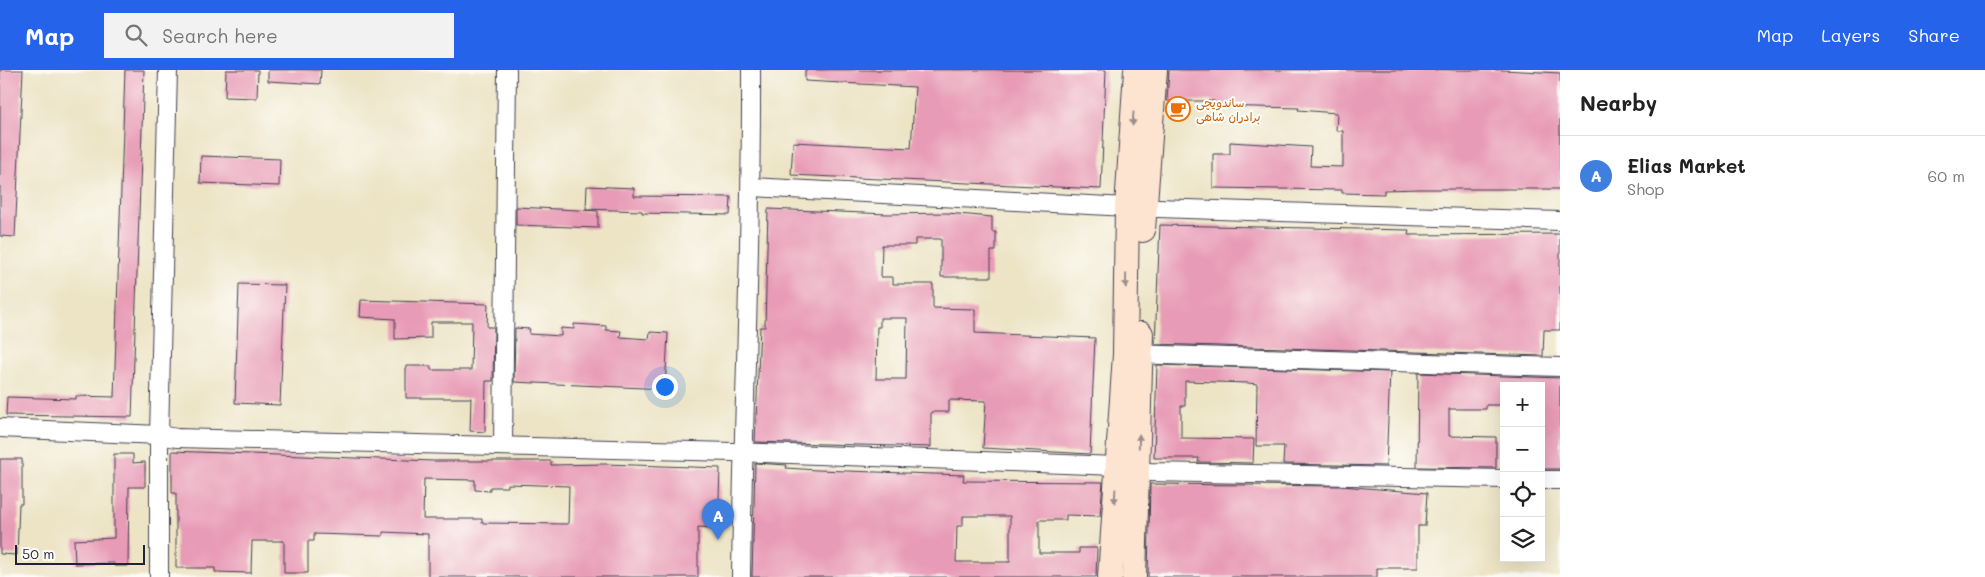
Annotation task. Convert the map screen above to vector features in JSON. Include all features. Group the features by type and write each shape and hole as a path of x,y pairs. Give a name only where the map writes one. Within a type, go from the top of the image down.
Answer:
{"main road":[{"path":"1110,577 1127,468 1133,354 1136,70"},
{"path":"1135,208 1155,70"},
{"path":"1127,468 1134,577"}],"street":[{"path":"159,577 159,435 168,70"},
{"path":"503,445 507,70"},
{"path":"741,577 742,453 752,187 751,70"},
{"path":"752,187 1135,208 1560,221"},
{"path":"1133,354 1560,367"},
{"path":"0,428 159,435 177,438 503,445 742,453 1127,468 1150,472 1500,479"},
{"path":"1545,480 1560,480"}],"building":[{"path":"0,70 23,70 15,237 0,236"},
{"path":"125,70 144,70 132,417 6,415 7,397 76,399 76,396 114,397"},
{"path":"226,70 258,70 257,98 225,97"},
{"path":"268,70 321,70 320,84 268,81"},
{"path":"805,70 1106,70 1101,189 791,175 793,142 911,148 915,87 805,81"},
{"path":"1169,70 1503,70 1560,73 1560,189 1384,190 1384,194 1342,193 1342,190 1213,188 1213,154 1230,154 1230,142 1311,147 1310,166 1343,167 1343,131 1336,131 1337,113 1298,110 1299,108 1214,106 1214,101 1167,101"},
{"path":"201,156 280,159 279,186 200,183"},
{"path":"587,186 634,188 634,196 731,197 730,215 642,213 642,211 586,209"},
{"path":"516,207 598,211 598,228 516,225"},
{"path":"768,209 888,214 947,213 992,217 992,232 996,232 996,251 991,251 991,277 941,277 941,239 915,239 915,245 882,245 881,277 893,277 893,284 933,284 933,308 975,309 975,333 1095,338 1090,454 983,448 986,401 949,400 949,412 931,412 931,447 755,442 760,327 765,327","holes":["880,318 907,318 906,379 876,379 877,327 880,327"]},
{"path":"1160,225 1409,230 1408,235 1560,234 1560,330 1544,330 1543,356 1155,344"},
{"path":"239,284 285,285 280,405 235,403"},
{"path":"361,300 488,304 487,327 494,327 493,381 486,381 485,432 470,431 471,398 406,398 406,366 431,366 431,370 471,370 472,322 431,322 431,338 395,339 395,319 360,317"},
{"path":"574,324 606,326 606,330 621,331 620,337 649,339 650,332 668,333 665,389 514,382 515,328 530,329 529,334 561,336 561,328 574,329"},
{"path":"1157,365 1390,372 1386,466 1283,464 1284,446 1256,446 1257,384 1248,383 1185,381 1185,406 1181,406 1181,438 1254,439 1253,463 1198,462 1199,458 1154,458"},
{"path":"1418,373 1560,378 1560,469 1545,469 1545,382 1500,382 1500,405 1486,405 1486,409 1449,409 1449,436 1496,437 1496,468 1417,467"},
{"path":"172,451 433,461 551,461 551,465 605,464 720,468 718,528 698,527 698,577 428,577 428,534 383,532 383,536 314,534 314,541 308,541 308,573 284,573 284,541 252,541 251,573 215,572 215,568 176,568 176,493 172,493","holes":["424,479 475,480 475,490 490,491 490,487 508,487 508,484 569,486 568,524 482,523 482,519 423,519"]},
{"path":"114,454 133,454 133,463 145,462 145,487 129,487 128,566 114,566 114,563 75,564 74,540 114,538"},
{"path":"0,459 22,459 22,504 19,504 17,555 0,554"},
{"path":"755,463 787,465 786,468 817,470 964,475 963,481 1103,482 1100,516 1066,515 1066,520 1039,520 1039,553 1079,553 1079,548 1097,548 1096,577 752,577","holes":["963,516 1010,516 1010,562 956,562 957,526 963,526"]},
{"path":"1150,484 1341,486 1427,493 1425,526 1418,526 1418,568 1377,568 1377,577 1148,577"}],"place":[{"name":"ساندویچی برادران شاهی","path":"1178,109"},
{"name":"Elias Market","path":"718,540"}]}
